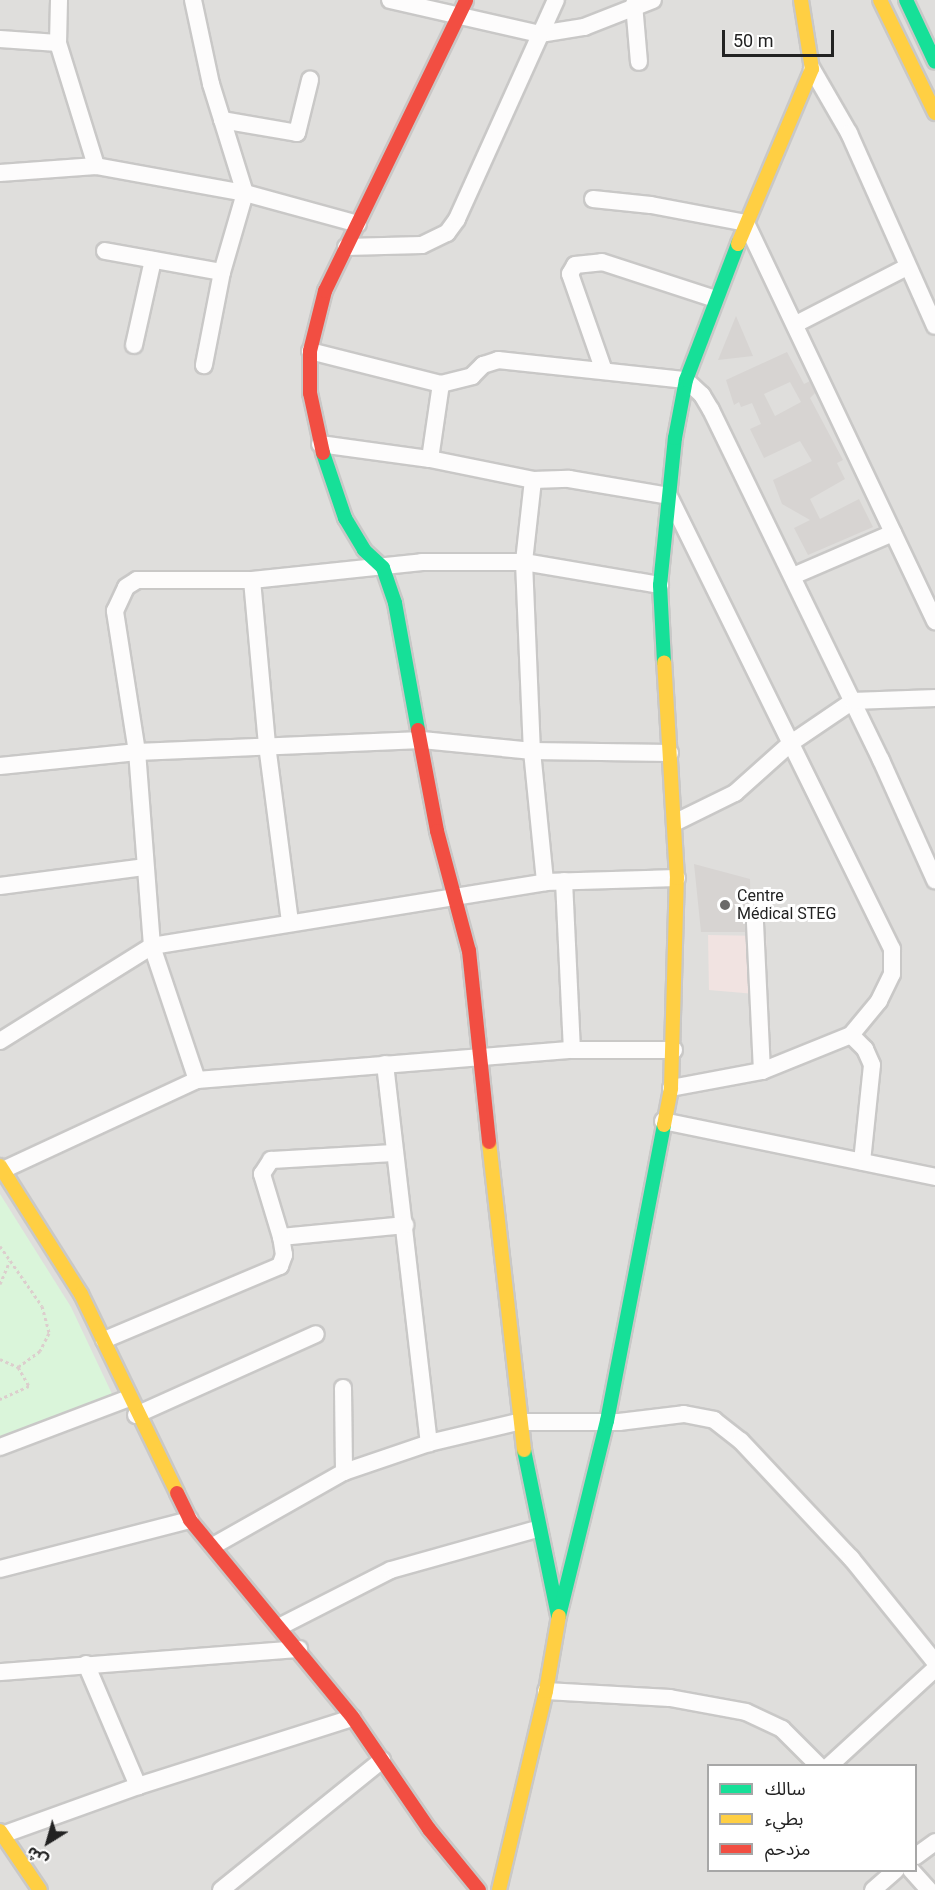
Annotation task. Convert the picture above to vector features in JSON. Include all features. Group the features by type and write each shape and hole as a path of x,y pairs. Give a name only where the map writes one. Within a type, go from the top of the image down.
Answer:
{"main road":[{"path":"499,1890 546,1691 558,1619 607,1421 671,1088 674,1050 676,822 660,585 675,438 686,380 715,299 812,69 801,0"},
{"path":"880,0 935,113"},
{"path":"906,0 935,62"},
{"path":"462,7 325,291 310,351 310,393 320,444 352,533 383,568 405,647 453,900 469,951 483,1057 518,1422 537,1528 558,1619"},
{"path":"1,1168 65,1266 104,1341 136,1414 190,1520 299,1648 353,1718 429,1829 479,1890"},
{"path":"1,1833 40,1890"}],"street":[{"path":"60,0 58,43 96,166"},
{"path":"193,0 222,120 244,193 222,272 204,365"},
{"path":"390,0 462,7 540,34 584,27 634,4 653,0"},
{"path":"346,247 422,245 447,233 457,219 556,0"},
{"path":"634,4 639,62"},
{"path":"0,39 58,43"},
{"path":"812,69 849,133 935,326"},
{"path":"222,120 292,135 299,127 310,80"},
{"path":"0,173 96,166 244,193 357,224"},
{"path":"593,199 660,206 746,223 796,324 893,533 931,602 935,621"},
{"path":"105,251 222,272"},
{"path":"134,345 153,260"},
{"path":"604,371 570,274 575,265 602,262 715,299"},
{"path":"796,324 907,267"},
{"path":"310,351 441,384 472,376 483,365 498,360 686,380 702,395 711,410 853,700 935,880"},
{"path":"430,459 441,384"},
{"path":"320,444 430,459 533,480 569,478 669,496 892,950 892,974 879,1001 851,1035 762,1071 671,1088"},
{"path":"533,480 524,562 532,751 545,882"},
{"path":"793,576 893,533"},
{"path":"197,1080 152,946 144,867 137,752 115,611 119,597 137,580 252,580 383,568 422,562 524,562 660,585"},
{"path":"252,580 267,746 290,921"},
{"path":"676,822 735,793 791,743 853,700 935,698"},
{"path":"0,766 137,752 422,740 532,751 670,753"},
{"path":"0,886 144,867"},
{"path":"0,1041 152,946 290,921 453,900 545,882 677,878"},
{"path":"564,881 572,1050"},
{"path":"755,923 762,1071"},
{"path":"851,1035 865,1049 872,1065 862,1161"},
{"path":"1,1168 197,1080 572,1050 674,1050"},
{"path":"385,1064 429,1443"},
{"path":"663,1121 935,1177"},
{"path":"104,1341 276,1269 284,1255 281,1237 262,1174 271,1160 394,1153"},
{"path":"281,1237 405,1225"},
{"path":"136,1414 316,1334"},
{"path":"343,1388 344,1472"},
{"path":"0,1447 129,1398"},
{"path":"213,1546 344,1472 429,1443 518,1422 607,1421 684,1414 714,1420 741,1441 851,1558 935,1662"},
{"path":"0,1569 190,1520"},
{"path":"281,1626 391,1570 537,1528"},
{"path":"0,1672 299,1648"},
{"path":"86,1664 138,1786"},
{"path":"831,1764 935,1670"},
{"path":"546,1691 679,1699 746,1712 782,1729 817,1764"},
{"path":"1,1833 138,1786 353,1718"},
{"path":"221,1890 382,1760"},
{"path":"917,1855 935,1842"},
{"path":"873,1890 894,1872"},
{"path":"913,1872 929,1890"}],"path":[{"path":"0,1246 42,1306 50,1333 40,1351 18,1367"},
{"path":"0,1284 10,1261"},
{"path":"0,1359 18,1367 28,1386 0,1399"}],"shaded area":[{"path":"0,0 935,0 935,1890 0,1890"},
{"path":"708,935 766,936 768,995 709,990"}],"green space":[{"path":"0,1194 71,1307 113,1396 0,1440"}],"building":[{"path":"736,316 753,356 718,360"},
{"path":"787,352 804,384 810,381 815,393 810,398 843,460 837,463 845,479 810,499 820,519 859,499 873,527 808,555 794,528 810,520 782,504 773,480 812,461 800,441 764,458 750,429 761,424 752,403 741,407 739,402 734,405 726,380","holes":["790,382 801,402 775,416 764,394"]},
{"name":"Centre Médical STEG","path":"694,864 750,879 751,913 745,919 745,932 701,932"}],"traffic: fast":[{"path":"906,0 935,62"},
{"path":"664,662 660,585 675,438 686,380 738,244"},
{"path":"323,453 345,518 364,550 383,568 395,603 418,730"},
{"path":"559,1616 607,1421 664,1125"},
{"path":"524,1450 558,1616"}],"traffic: slow":[{"path":"738,244 812,69 801,0"},
{"path":"880,0 935,113"},
{"path":"664,662 677,878 671,1088 664,1125"},
{"path":"489,1142 524,1450"},
{"path":"0,1166 81,1294 177,1493"},
{"path":"499,1890 546,1691 559,1616"},
{"path":"0,1831 40,1890"}],"traffic: jam":[{"path":"323,453 310,393 310,351 325,291 466,0"},
{"path":"418,730 437,831 469,951 489,1142"},
{"path":"177,1493 190,1520 353,1718 429,1829 479,1890"}],"place":[{"name":"Centre Médical STEG","path":"725,905"}]}
